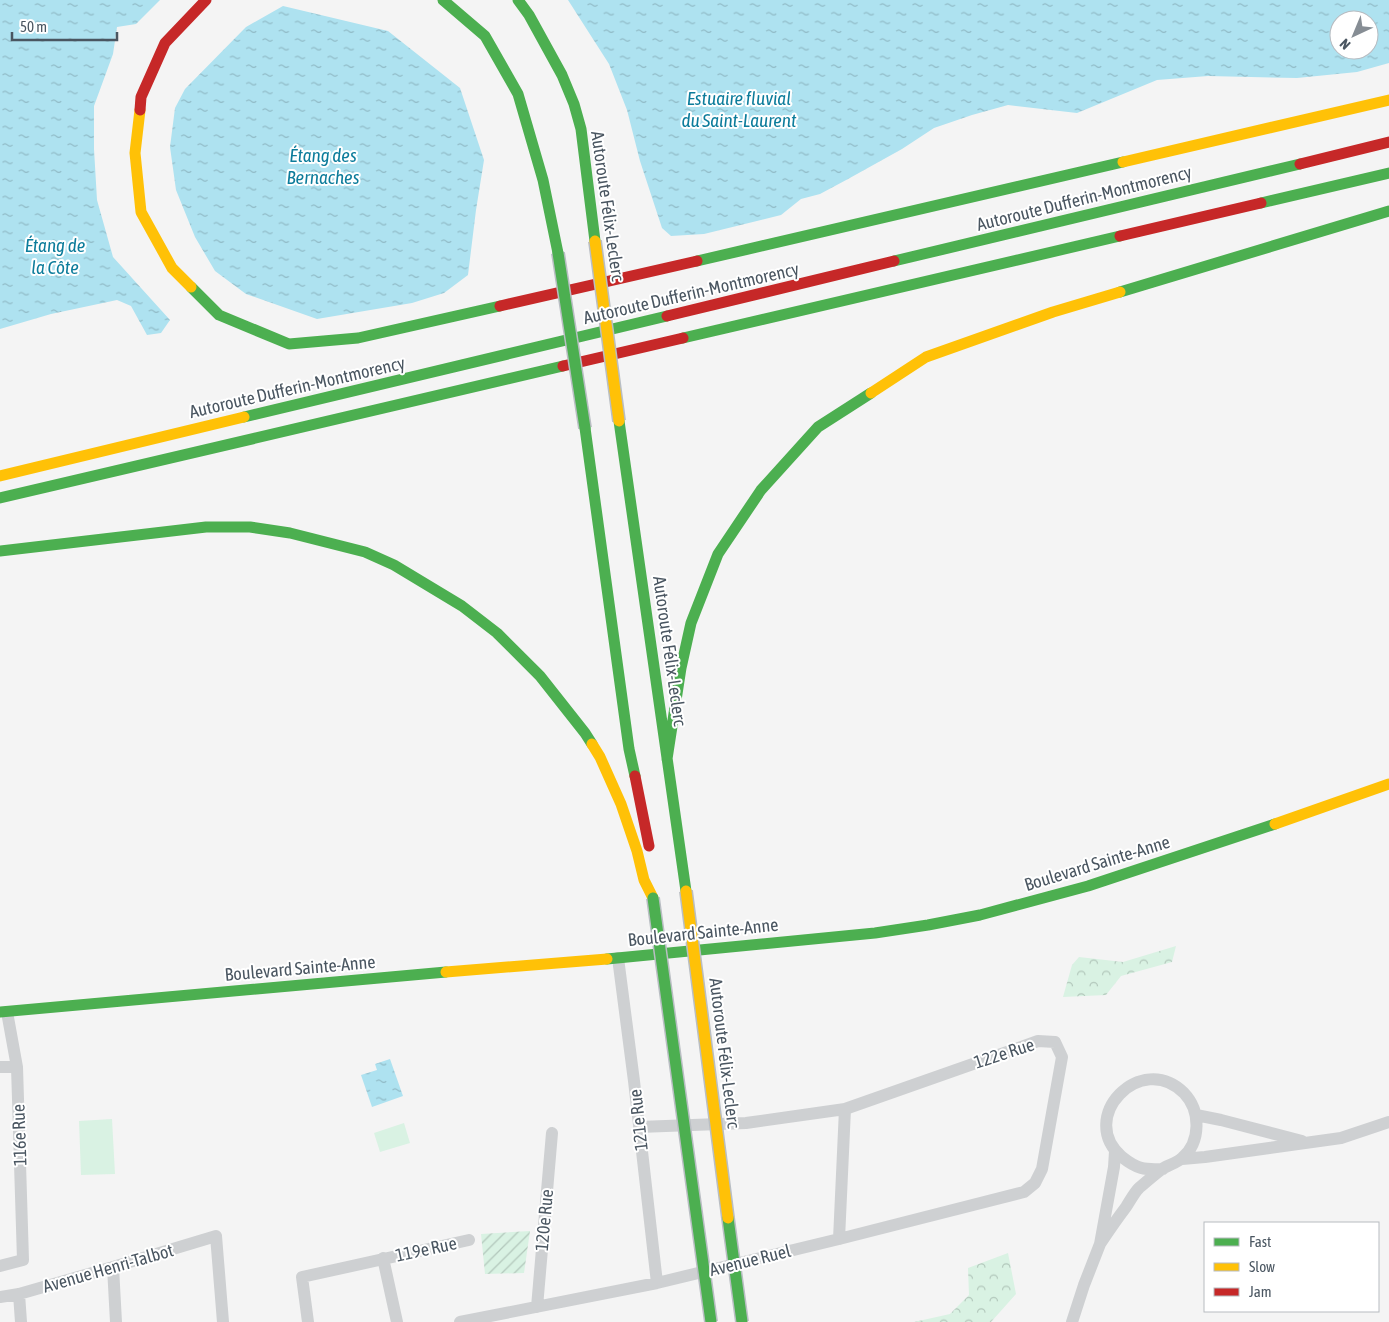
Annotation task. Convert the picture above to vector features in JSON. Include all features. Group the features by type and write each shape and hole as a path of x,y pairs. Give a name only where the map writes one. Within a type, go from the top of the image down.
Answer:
{"main road":[{"path":"206,0 165,43 141,97 135,153 142,212 172,268 219,315 289,344 358,338 1389,100"},
{"path":"442,0 485,36 503,65 518,94 544,180 558,253 585,428 629,749 648,841 653,898 711,1322"},
{"name":"Autoroute Félix-Leclerc","path":"518,0 529,15 562,75 574,104 581,129 686,891 742,1322"},
{"name":"Autoroute Dufferin-Montmorency","path":"0,476 1389,142"},
{"path":"0,498 1389,173"},
{"path":"667,759 681,668 691,623 718,554 761,490 818,427 926,357 1053,312 1389,211"},
{"path":"0,551 206,527 250,527 290,533 365,552 394,565 462,606 497,633 540,676 580,726 600,757 621,804 644,880 653,898"},
{"name":"Boulevard Sainte-Anne","path":"4,1012 618,958 875,933 928,925 980,915 1088,886 1264,828 1389,784"}],"street":[{"name":"121e Rue","path":"618,958 656,1283"},
{"name":"116e Rue","path":"0,1266 23,1260 17,1067 4,1012"},
{"name":"122e Rue","path":"639,1128 746,1123 845,1109 1038,1041 1055,1042 1062,1057 1042,1169 1035,1183"},
{"path":"0,1067 17,1067"},
{"path":"1163,1168 1148,1170 1133,1166 1115,1151 1109,1139 1106,1127 1112,1102 1129,1085 1152,1079 1176,1086 1185,1094 1192,1104 1196,1115 1197,1127 1195,1139 1182,1159"},
{"path":"839,1239 845,1109"},
{"path":"1196,1115 1307,1142"},
{"path":"1100,1244 1138,1190 1163,1168 1182,1159 1341,1138 1389,1122"},
{"name":"120e Rue","path":"537,1307 552,1134"},
{"path":"1072,1322 1100,1244 1114,1168 1115,1151"},
{"name":"Avenue Ruel","path":"460,1322 656,1283 839,1239 1024,1192 1035,1183"},
{"name":"Avenue Henri-Talbot","path":"0,1297 19,1294 216,1236 223,1322"},
{"name":"119e Rue","path":"308,1322 302,1277 468,1240"},
{"name":"119e Rue","path":"383,1258 397,1322"},
{"path":"113,1267 116,1322"},
{"path":"19,1294 21,1322"}],"green space":[{"path":"1176,946 1172,962 1121,976 1106,995 1063,997 1072,965 1079,957 1123,962"},
{"path":"112,1119 115,1174 81,1175 79,1121"},
{"path":"404,1123 410,1143 380,1152 374,1133"},
{"path":"530,1231 524,1273 485,1274 481,1234"},
{"path":"1008,1253 1016,1294 991,1322 914,1322 950,1314 969,1295 968,1268"}],"water":[{"name":"Étang de la Côte","path":"0,0 160,0 136,24 117,27 113,54 94,106 94,149 97,200 113,257 170,320 161,333 147,335 131,306 117,300 51,314 0,329"},
{"name":"Estuaire fluvial du Saint-Laurent","path":"568,0 1389,0 1389,63 1357,72 1297,78 1208,76 1157,80 1077,113 1008,105 934,128 902,149 820,194 801,199 781,215 704,234 671,236 662,228 640,161 627,110 609,64"},
{"name":"Étang des Bernaches","path":"283,6 388,31 460,88 484,160 468,275 444,293 412,303 317,319 246,294 215,271 195,237 176,190 170,147 175,108 185,89 246,27"},
{"path":"390,1059 403,1096 372,1107 361,1075 377,1070 375,1064"}],"traffic: fast":[{"path":"443,0 485,36 518,94 543,180 558,253"},
{"path":"518,0 529,15 562,75 574,104 581,129 595,241"},
{"path":"697,261 1123,162"},
{"path":"894,261 1300,164"},
{"path":"1261,203 1389,173"},
{"path":"1120,292 1389,211"},
{"path":"683,338 1120,236"},
{"path":"558,253 585,428"},
{"path":"191,287 219,315 289,344 358,338 500,306"},
{"path":"244,417 667,316"},
{"path":"0,498 563,366"},
{"path":"667,759 681,668 691,623 718,554 761,490 818,427 871,393"},
{"path":"619,421 686,891"},
{"path":"585,428 629,749 635,776"},
{"path":"0,551 206,527 250,527 290,533 365,552 394,565 462,606 497,633 540,676 592,744"},
{"path":"607,959 875,933 980,915 1088,886 1275,824"},
{"path":"653,898 711,1322"},
{"path":"0,1012 446,972"},
{"path":"728,1218 742,1322"}],"traffic: slow":[{"path":"1123,162 1389,100"},
{"path":"140,110 135,153 141,212 172,268 191,287"},
{"path":"595,241 619,421"},
{"path":"871,393 926,357 1053,312 1120,292"},
{"path":"0,476 244,417"},
{"path":"592,744 600,757 621,804 637,851 644,880 653,898"},
{"path":"1275,824 1389,784"},
{"path":"686,891 728,1218"},
{"path":"446,972 607,959"}],"traffic: jam":[{"path":"140,110 141,97 165,43 206,0"},
{"path":"1300,164 1389,142"},
{"path":"1120,236 1261,203"},
{"path":"500,306 697,261"},
{"path":"667,316 894,261"},
{"path":"563,366 683,338"},
{"path":"635,776 649,846"}]}
